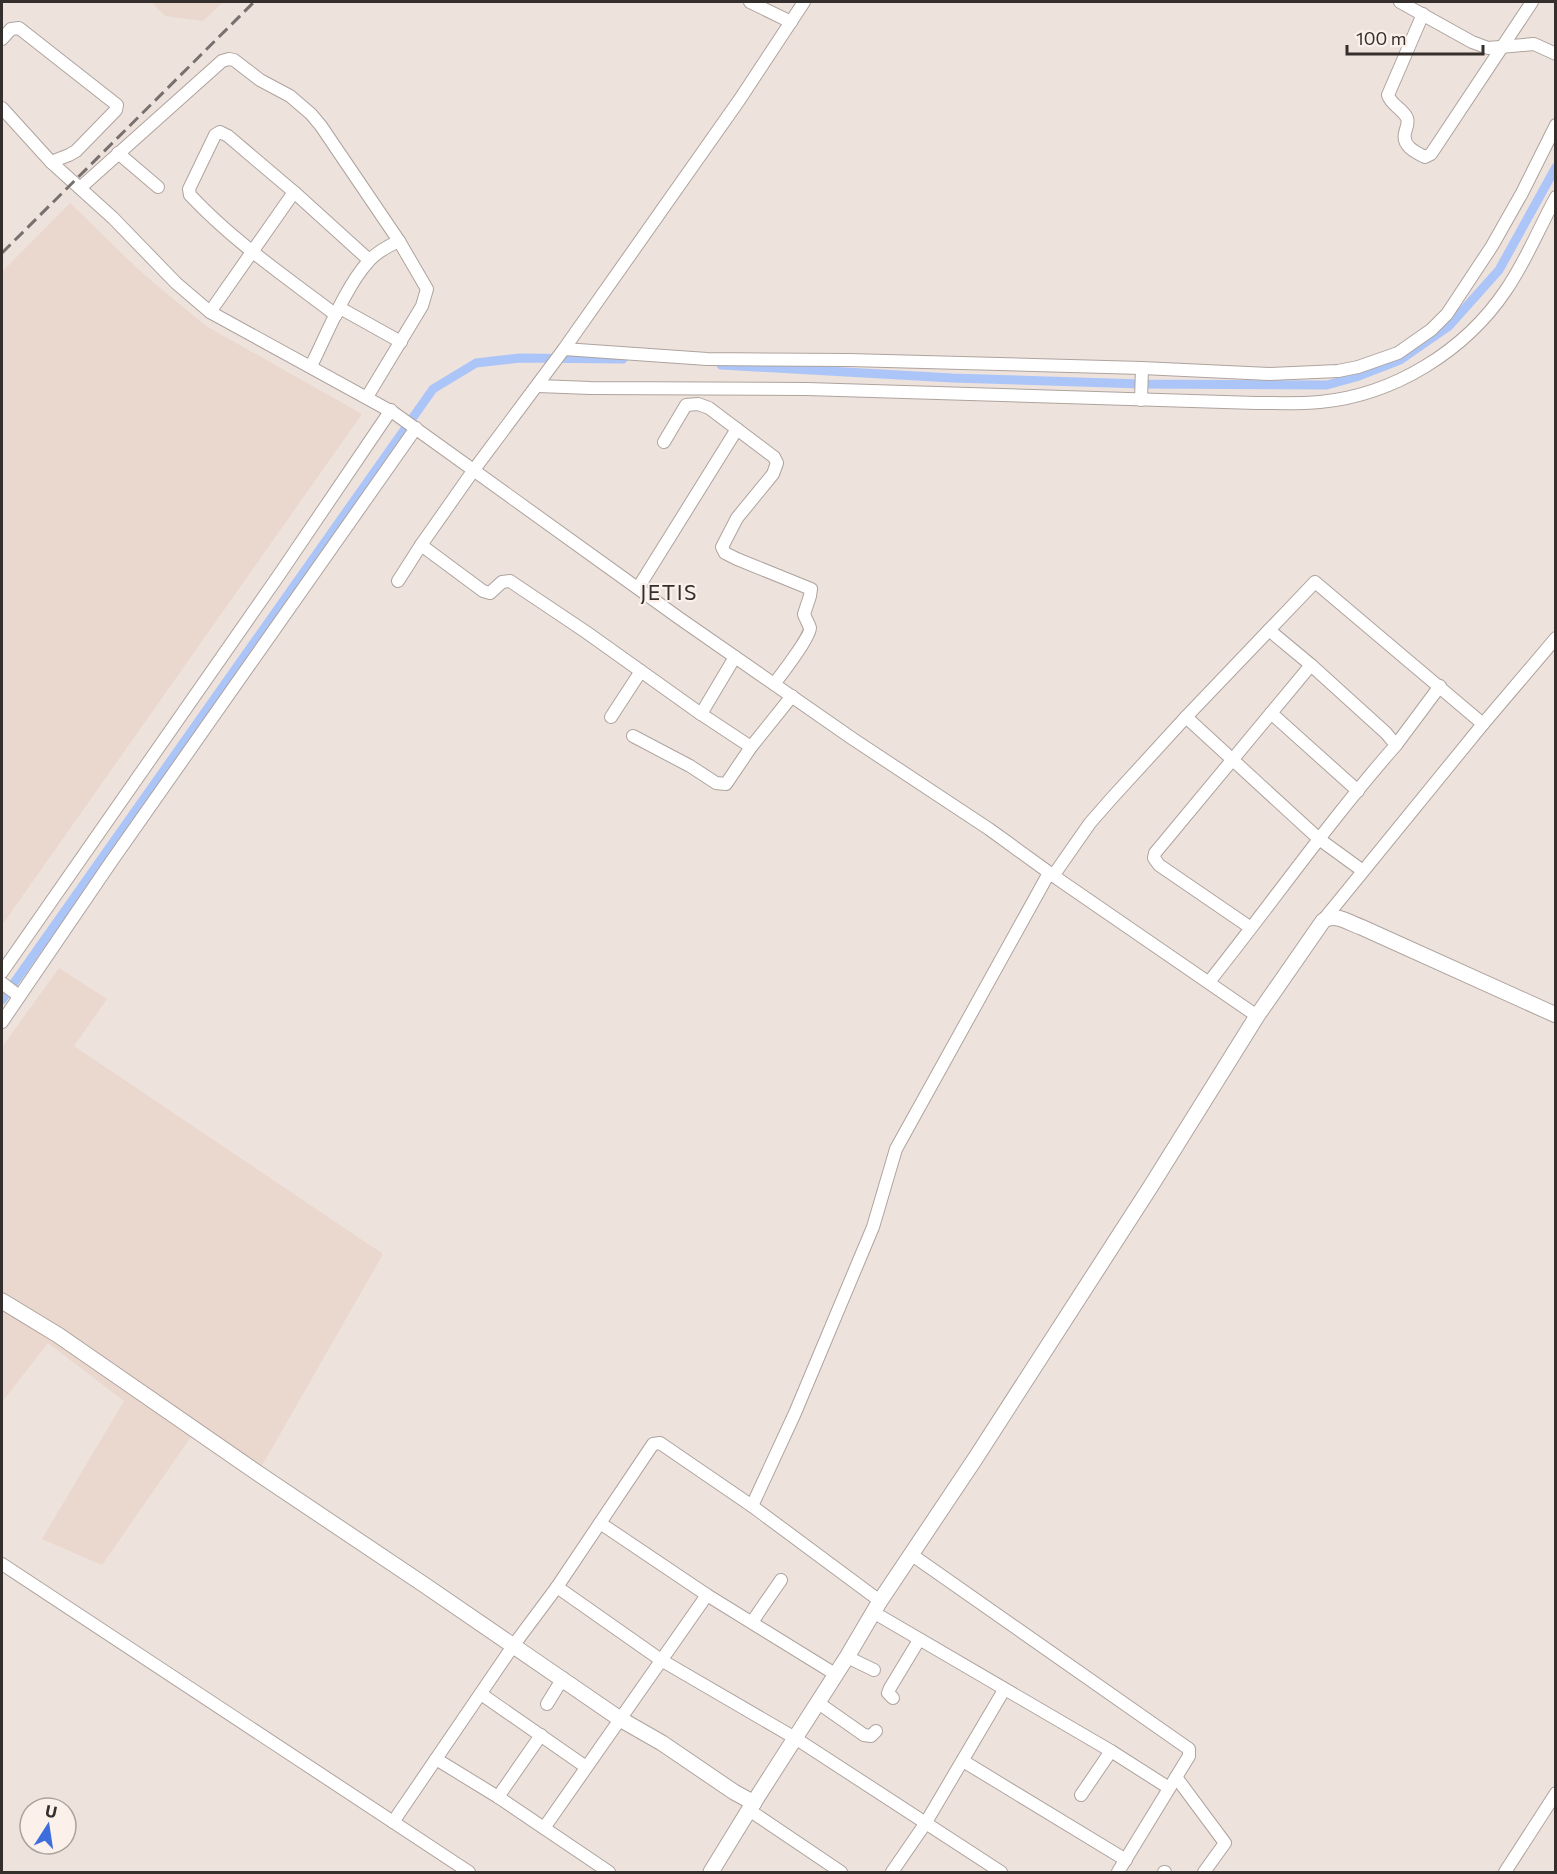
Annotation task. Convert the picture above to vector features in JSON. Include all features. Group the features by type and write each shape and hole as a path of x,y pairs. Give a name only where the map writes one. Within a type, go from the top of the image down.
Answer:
{"main road":[{"path":"711,1872 877,1607 1189,1126 1257,1016 1326,918 1335,917 1361,927 1556,1015"},
{"path":"2,1301 58,1335 249,1468 563,1678 620,1719 662,1743 751,1807"}],"street":[{"path":"750,2 791,22"},
{"path":"398,581 473,471 538,386 740,99 804,2"},
{"path":"1400,2 1488,48 1534,44 1556,54"},
{"path":"1423,14 1388,95 1389,99 1407,117 1405,141 1409,147 1422,156 1428,156 1532,2"},
{"path":"2,39 14,27 19,28 117,105 116,110 76,151 51,162"},
{"path":"80,188 214,66 225,60 234,60 260,80 290,96 311,114 331,139 399,241 427,289 422,306 367,397"},
{"path":"2,108 51,162 113,218 176,283 210,312 392,412 735,657 853,739 963,811 1257,1016"},
{"path":"562,352 707,359 849,360 1269,374 1317,373 1358,367 1398,353 1431,330 1447,314 1492,246 1556,125"},
{"path":"369,260 224,133 220,132 215,135 189,189 190,195 252,251 338,311 401,342"},
{"path":"118,153 158,187"},
{"path":"210,312 294,192"},
{"path":"538,386 807,389 1141,397 1256,403 1322,402 1375,389 1434,363 1468,333 1506,291 1556,198"},
{"path":"311,366 358,275 369,260 386,247 399,241"},
{"path":"1141,397 1142,370"},
{"path":"664,442 686,405 682,388"},
{"path":"686,405 698,404 709,408 774,457 777,463 773,474 737,519 723,544 723,551 744,563 809,588 811,591 804,614 810,628 809,632 774,684"},
{"path":"2,972 392,412"},
{"path":"2,1022 18,995 415,428"},
{"path":"638,588 737,429"},
{"path":"421,545 483,591 490,593 502,582 510,581 751,747"},
{"path":"752,1506 795,1413 873,1227 896,1149 1051,874 1090,823 1186,717 1315,582 1483,723"},
{"path":"1269,630 1311,665 1396,745"},
{"path":"1326,918 1483,723 1556,638"},
{"path":"701,714 735,657"},
{"path":"1251,928 1159,866 1154,858 1158,849 1311,665"},
{"path":"611,717 641,671"},
{"path":"1209,982 1440,686"},
{"path":"633,736 720,784 726,784 751,747 792,696"},
{"path":"1271,712 1358,790"},
{"path":"1186,717 1319,839 1363,871"},
{"path":"2,983 18,995"},
{"path":"393,1822 513,1646 557,1587 649,1447 656,1442 688,1461 752,1506 920,1640 1169,1788"},
{"path":"600,1523 707,1595 835,1674"},
{"path":"912,1555 1190,1751 1118,1872"},
{"path":"2,1564 469,1872"},
{"path":"752,1622 781,1580"},
{"path":"557,1587 661,1660 795,1738 1001,1872"},
{"path":"544,1828 707,1595"},
{"path":"893,1698 888,1693 890,1688 920,1640"},
{"path":"847,1657 874,1670"},
{"path":"547,1704 563,1678"},
{"path":"892,1872 925,1824 1004,1690"},
{"path":"481,1694 586,1767"},
{"path":"817,1702 864,1735 871,1736 876,1731"},
{"path":"498,1797 541,1736"},
{"path":"1081,1795 1111,1752"},
{"path":"436,1759 498,1797 609,1872"},
{"path":"963,1761 1126,1860"},
{"path":"1176,1777 1225,1843 1204,1872"},
{"path":"1505,1872 1556,1793"},
{"path":"751,1807 841,1872"}],"shaded area":[{"path":"151,2 223,2 203,21 165,16"},
{"path":"70,203 142,273 206,326 362,414 2,925 2,272"},
{"path":"59,968 107,999 74,1046 383,1254 256,1476 195,1431 102,1565 42,1539 124,1401 48,1343 2,1402 2,1047"}],"waterway":[{"path":"721,365 952,378 1142,384 1327,385 1356,377 1400,360 1449,326 1499,270 1556,167"},
{"path":"2,1000 433,389 476,363 520,358 623,359"}],"railway":[{"path":"2,253 254,2"}],"district":[{"name":"JETIS","path":"669,593"}]}
